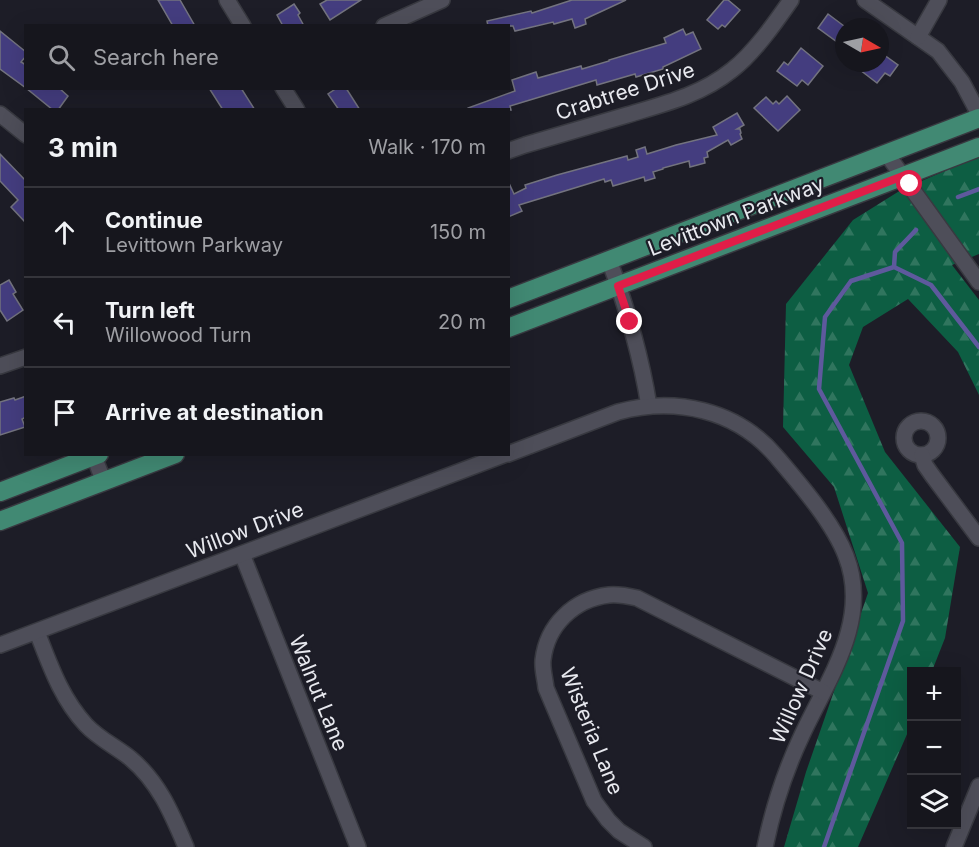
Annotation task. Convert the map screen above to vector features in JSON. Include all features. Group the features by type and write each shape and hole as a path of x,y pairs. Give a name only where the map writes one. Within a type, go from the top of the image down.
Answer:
{"main road":[{"name":"Levittown Parkway","path":"510,297 979,116"},
{"name":"Levittown Parkway","path":"510,327 979,147"},
{"path":"0,492 92,456"},
{"path":"0,521 171,456"}],"street":[{"path":"227,0 242,24"},
{"path":"388,24 442,0"},
{"name":"Crabtree Drive","path":"510,150 677,100 705,89 732,71 745,58 791,0"},
{"path":"865,0 938,51 962,82 979,116"},
{"path":"918,37 939,0"},
{"path":"287,90 296,108"},
{"path":"0,114 24,133"},
{"path":"886,153 979,282"},
{"path":"609,260 630,322 644,374 649,406"},
{"path":"0,366 24,358"},
{"name":"Willow Drive","path":"510,453 618,412 649,406 675,406 707,412 751,433 770,449 816,505 840,541 852,577 854,595 849,632 843,650 783,780 765,847"},
{"path":"922,455 932,476 979,538"},
{"path":"95,456 104,482"},
{"name":"Willow Drive","path":"0,645 502,456"},
{"name":"Walnut Lane","path":"242,554 358,847"},
{"name":"Wisteria Lane","path":"644,847 608,820 594,801 546,688 543,660 547,644 551,633 568,612 593,598 621,595 637,598 823,692"},
{"path":"37,632 55,680 74,711 92,731 131,759 155,785 165,800 186,847"},
{"path":"954,847 979,786"}],"green space":[{"path":"979,156 979,254 952,265 979,300 979,395 958,352 908,299 863,327 849,365 885,452 960,547 945,638 934,667 907,667 907,734 858,847 784,847 806,772 868,593 834,487 783,427 786,304 853,220 901,190"}],"building":[{"path":"158,0 180,0 194,24 172,24"},
{"path":"327,0 361,0 330,20 320,4"},
{"path":"572,0 626,0 585,19 586,24 575,28 572,19 515,31 510,24 488,24 487,21 531,11 532,13"},
{"path":"724,0 728,0 740,10 725,27 722,25 718,29 707,20"},
{"path":"294,4 300,13 298,15 303,24 282,24 277,15"},
{"path":"828,14 835,19 835,40 818,28"},
{"path":"683,29 686,35 693,32 701,49 663,69 597,85 596,80 510,106 511,110 510,108 468,108 515,91 512,80 536,72 538,78 581,66 582,69 666,43 664,38"},
{"path":"0,31 24,50 24,58 21,62 24,64 24,87 0,69"},
{"path":"801,48 823,66 808,85 802,80 797,86 777,71 784,62 788,65"},
{"path":"889,58 898,65 890,76 885,73 877,83 863,72 889,72"},
{"path":"28,90 61,90 68,96 59,108 51,108"},
{"path":"210,90 242,90 254,108 222,108"},
{"path":"334,90 347,90 359,108 338,108 328,94"},
{"path":"787,96 800,110 778,131 754,108 766,97 773,104 776,101 779,104"},
{"path":"737,113 744,125 737,129 740,129 742,139 731,145 728,140 707,152 708,157 704,158 705,163 690,167 689,161 663,168 653,172 655,178 645,181 644,177 613,186 611,180 605,182 604,179 519,205 522,211 510,216 510,185 514,194 526,188 525,185 557,175 627,156 628,160 638,157 636,150 645,147 647,154 717,135 713,127"},
{"path":"0,154 24,179 24,221 11,207 18,200 0,181"},
{"path":"9,280 16,292 13,294 23,310 7,321 0,310 0,285"},
{"path":"24,397 24,418 22,419 24,427 0,435 0,402 14,398 15,400"}],"waterway":[{"path":"958,197 979,189"},
{"path":"894,267 895,252 916,230"},
{"path":"824,847 903,621 902,543 819,389 825,317 851,281 894,267 931,285 979,347"}],"route":[{"path":"630,322 618,286 903,176 910,184"}]}
